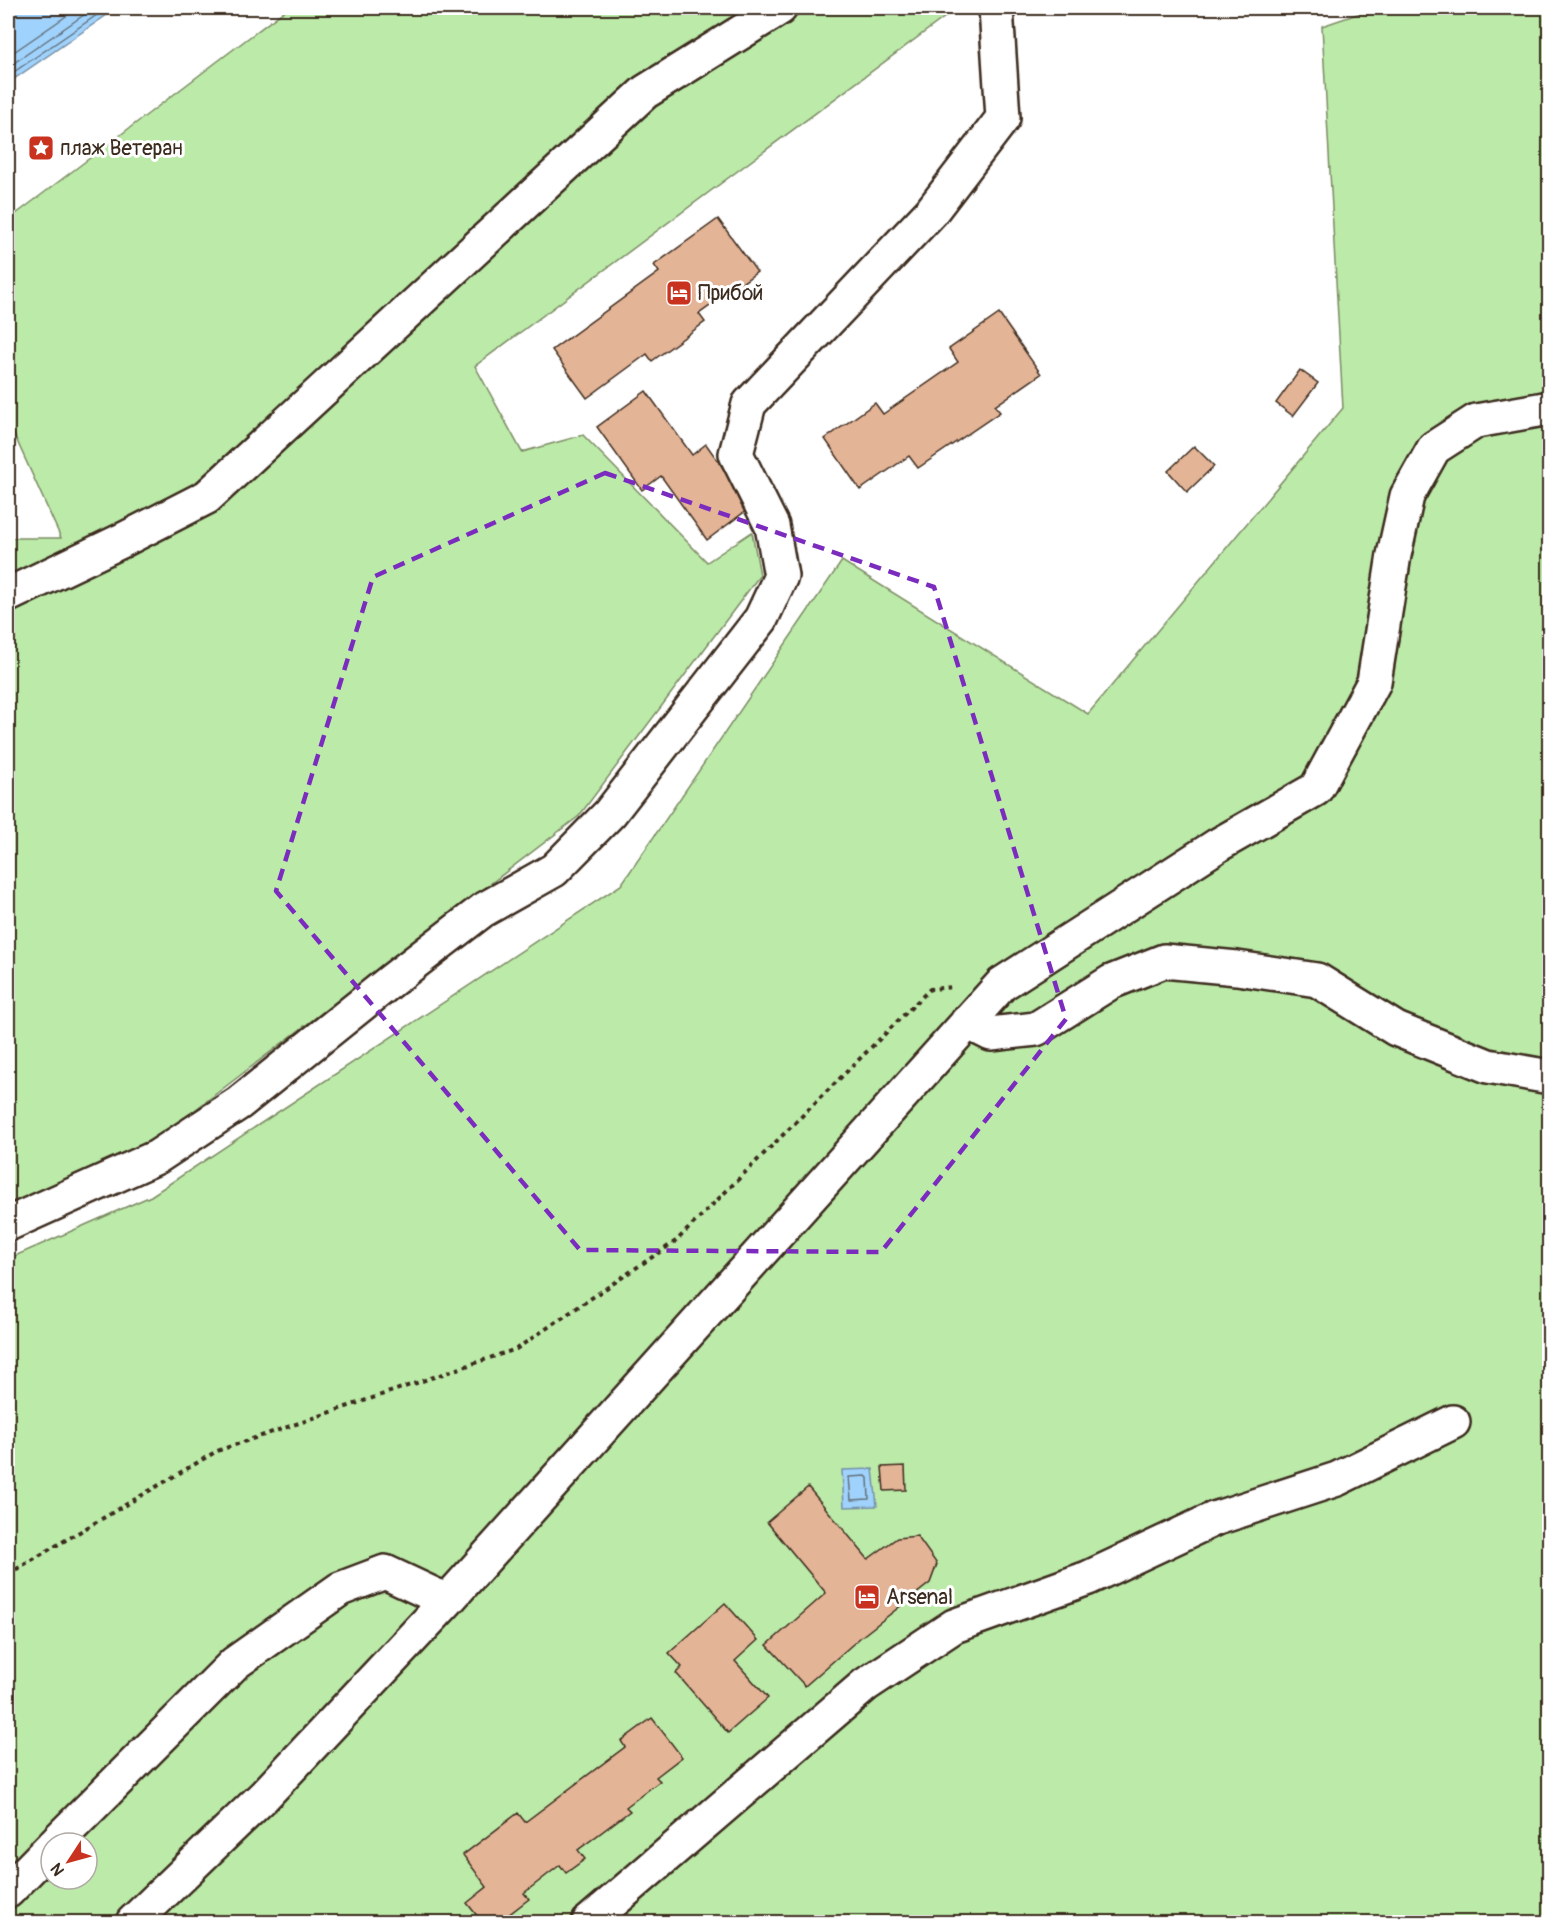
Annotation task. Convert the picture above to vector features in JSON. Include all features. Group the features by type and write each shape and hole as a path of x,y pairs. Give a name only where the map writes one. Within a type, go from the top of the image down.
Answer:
{"street":[{"path":"8,595 121,541 207,496 645,92 780,8"},
{"path":"8,1224 157,1157 239,1102 483,910 554,870 610,813 761,619 781,576 772,526 736,454 749,404 931,212 1003,118 996,8"},
{"path":"133,1923 264,1796 447,1601 1002,984 1218,844 1316,789 1374,682 1394,555 1407,496 1434,448 1476,421 1550,408"},
{"path":"968,1022 991,1034 1036,1029 1111,982 1164,961 1317,980 1396,1029 1488,1066 1550,1077"},
{"path":"589,1923 865,1685 954,1626 1088,1578 1214,1520 1337,1479 1453,1422"},
{"path":"67,1831 235,1663 340,1589 385,1572 447,1601"},
{"path":"8,1891 39,1859"}],"path":[{"path":"8,1574 217,1451 516,1349 676,1241 930,989 1002,984"}],"highlighted area":[{"path":"605,473 934,587 1066,1019 881,1252 580,1250 276,891 373,577"}],"green space":[{"path":"288,8 957,8 475,366 522,452 583,435 707,562 752,532 760,575 579,816 153,1142 8,1207 8,538 61,538 8,421 8,220"},
{"path":"1375,8 1549,8 1549,1922 8,1922 8,1259 151,1196 621,885 842,561 1088,714 1343,408 1322,26"}],"water":[{"path":"8,8 117,8 8,83"},
{"path":"873,1469 877,1506 844,1507 842,1470"}],"building":[{"name":"Прибой","path":"718,219 757,272 699,314 705,322 652,361 647,354 587,398 552,350 659,272 654,265"},
{"path":"999,314 1041,374 995,406 1000,412 918,468 909,456 860,490 825,439 875,403 883,414 958,362 949,349"},
{"path":"1300,370 1318,383 1293,416 1276,403"},
{"path":"646,391 692,455 706,444 751,507 707,540 661,476 642,490 597,427"},
{"path":"1194,446 1214,466 1187,492 1168,471"},
{"path":"905,1466 906,1490 884,1491 882,1467"},
{"path":"808,1487 868,1559 897,1538 917,1536 937,1564 930,1583 861,1637 805,1686 767,1645 826,1593 767,1522"},
{"path":"725,1603 758,1640 735,1661 768,1698 728,1733 676,1673 682,1667 669,1653"},
{"path":"652,1718 682,1757 656,1777 660,1781 626,1807 630,1811 578,1850 585,1859 566,1873 560,1865 524,1893 529,1899 499,1922 482,1922 467,1903 487,1887 463,1855 518,1813 525,1822 625,1747 621,1741"}],"place":[{"name":"плаж Ветеран","path":"41,148"},
{"name":"Прибой","path":"679,293"},
{"name":"Arsenal","path":"867,1597"}]}
